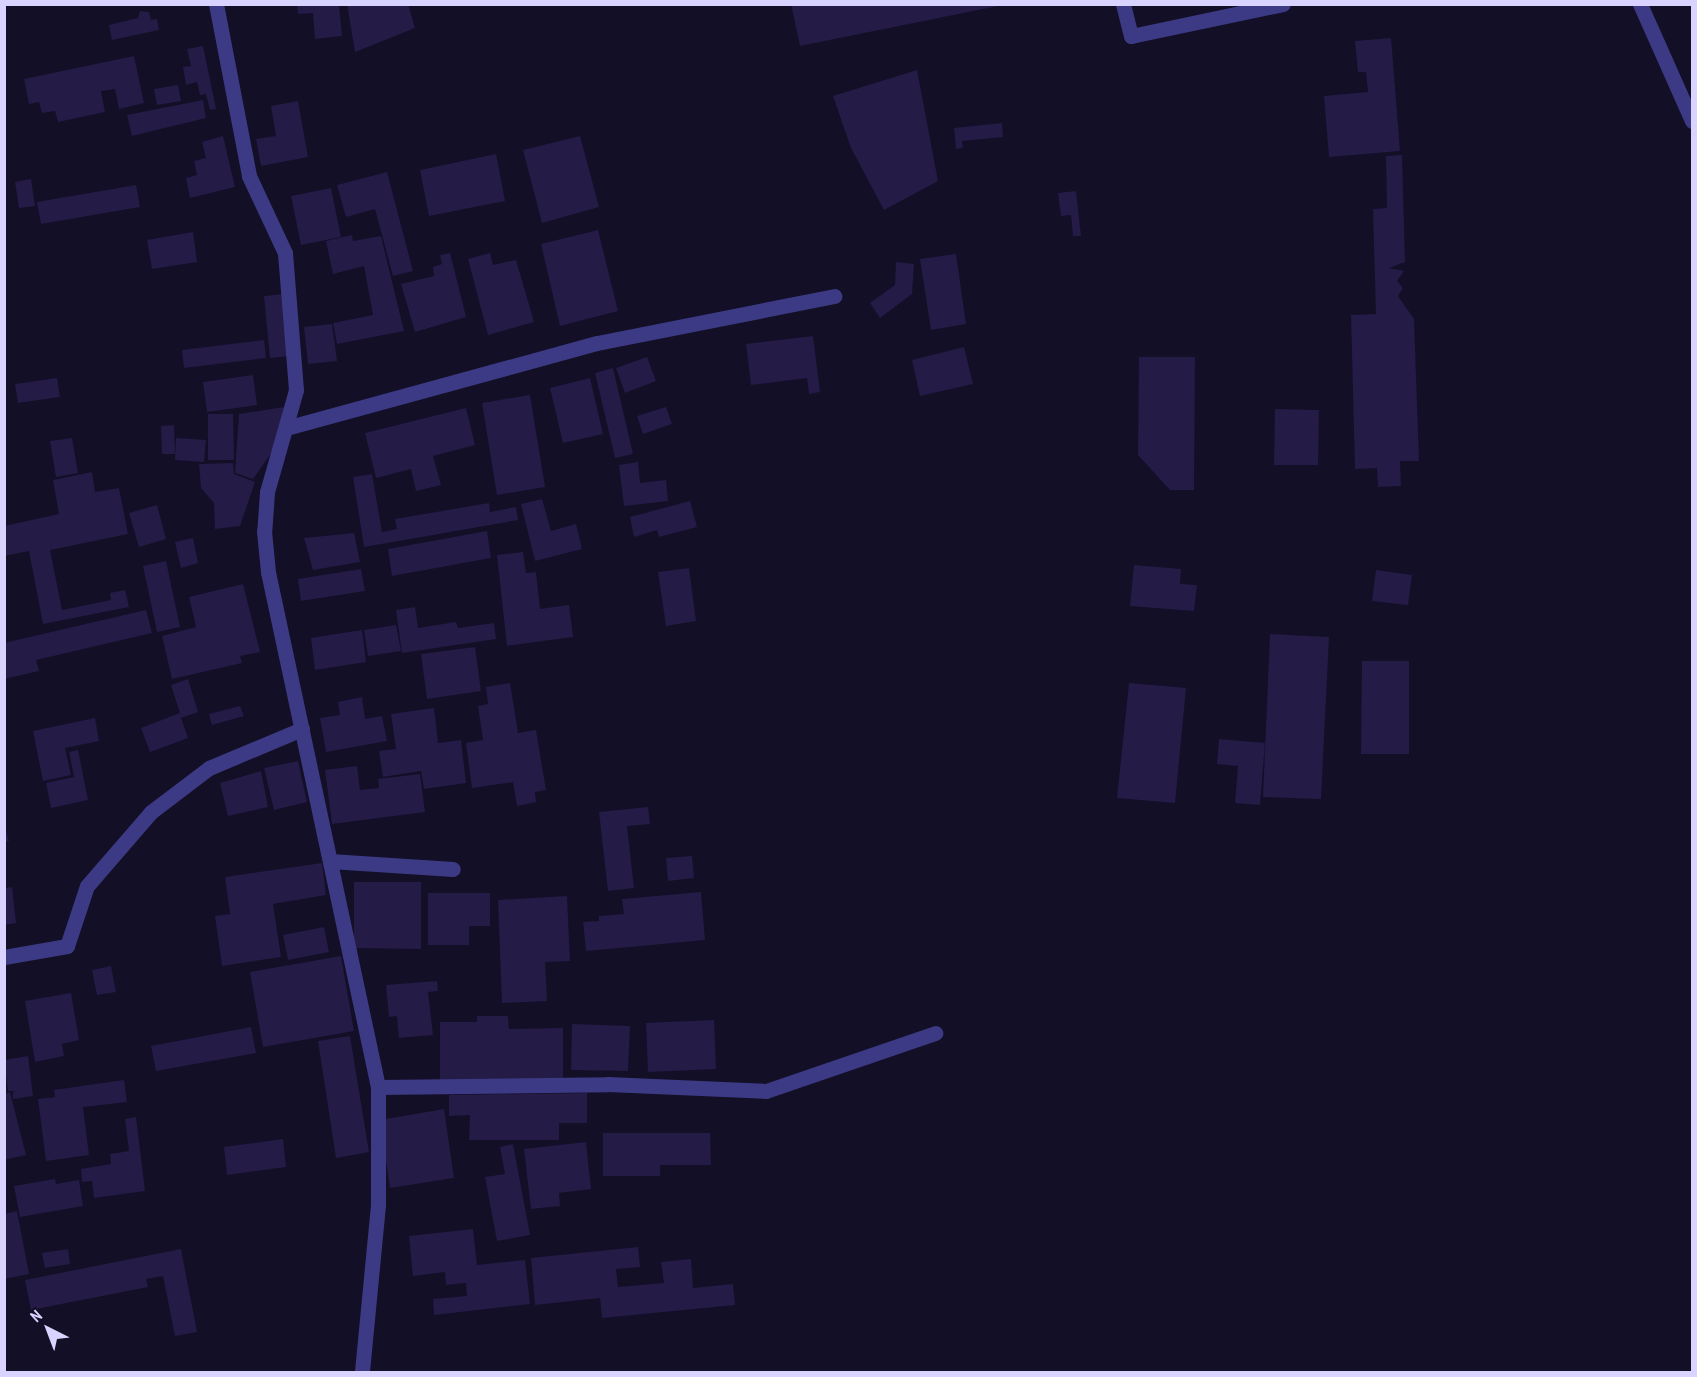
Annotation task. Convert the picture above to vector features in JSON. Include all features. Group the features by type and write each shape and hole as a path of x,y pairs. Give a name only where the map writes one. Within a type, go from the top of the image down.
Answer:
{"street":[{"path":"216,4 249,176 285,253 296,390 267,492 264,531 268,572 378,1087 378,1205 362,1372"},
{"path":"1123,4 1131,36 1282,4"},
{"path":"1640,4 1692,121"},
{"path":"286,428 597,343 834,296"},
{"path":"4,957 67,946 87,886 151,812 209,768 302,729"},
{"path":"330,861 453,869"},
{"path":"378,1087 608,1084 766,1090 935,1033"}],"building":[{"path":"297,4 339,4 342,36 315,39 313,13 298,14"},
{"path":"347,4 408,4 415,28 355,52"},
{"path":"791,4 998,4 998,6 800,46"},
{"path":"140,11 149,12 151,20 157,19 159,30 112,40 109,25 138,18"},
{"path":"1391,38 1400,151 1329,157 1324,96 1368,92 1366,72 1358,72 1355,41"},
{"path":"203,46 216,109 210,110 206,94 200,95 197,82 186,85 183,67 191,66 187,49"},
{"path":"134,56 144,103 119,109 115,89 101,91 105,112 58,122 55,111 42,113 39,102 29,104 24,79"},
{"path":"917,70 938,181 884,210 851,148 833,96"},
{"path":"178,85 181,101 157,105 154,89"},
{"path":"203,100 206,118 132,136 127,115"},
{"path":"298,101 308,157 261,166 256,139 276,136 271,106"},
{"path":"1002,123 1003,137 962,141 963,148 956,149 954,128"},
{"path":"223,136 235,187 190,198 186,178 197,175 194,161 206,158 202,142"},
{"path":"580,136 599,207 542,223 523,150"},
{"path":"496,154 505,201 429,216 420,170"},
{"path":"1402,155 1405,262 1389,268 1404,271 1397,281 1403,288 1398,296 1414,319 1419,461 1400,461 1401,486 1378,487 1377,468 1355,469 1351,315 1376,314 1373,209 1387,208 1386,156"},
{"path":"387,172 413,271 393,276 375,209 346,217 337,185"},
{"path":"31,179 35,206 19,208 15,182"},
{"path":"136,185 140,207 41,224 37,202"},
{"path":"331,188 341,237 301,245 291,196"},
{"path":"1076,191 1081,236 1073,236 1071,215 1061,216 1058,193"},
{"path":"598,230 618,311 560,326 541,244"},
{"path":"193,232 197,262 152,269 147,240"},
{"path":"352,235 353,241 381,236 404,331 337,344 333,323 373,315 364,266 333,274 326,241"},
{"path":"450,253 466,317 415,332 401,284 434,276 433,267 442,264 440,255"},
{"path":"490,253 493,265 516,260 534,322 488,335 468,259"},
{"path":"956,254 966,324 931,330 920,259"},
{"path":"896,262 914,264 912,294 880,318 870,303 895,285"},
{"path":"284,294 290,356 270,358 264,296"},
{"path":"332,324 337,361 308,364 304,327"},
{"path":"813,336 820,392 809,394 807,378 751,385 746,344"},
{"path":"264,340 266,358 184,368 182,350"},
{"path":"964,347 973,384 920,396 912,360"},
{"path":"647,357 656,381 625,393 616,368"},
{"path":"1139,357 1195,357 1194,490 1170,490 1138,455"},
{"path":"613,368 633,454 615,458 595,373"},
{"path":"253,375 257,405 207,412 203,382"},
{"path":"57,378 60,397 18,403 15,384"},
{"path":"590,378 603,434 563,443 550,388"},
{"path":"530,395 545,487 497,495 482,403"},
{"path":"284,407 275,448 253,479 235,473 239,414"},
{"path":"666,407 672,424 643,434 637,416"},
{"path":"466,408 475,445 433,456 441,485 416,491 411,469 376,478 365,433"},
{"path":"1275,409 1319,410 1318,465 1274,465"},
{"path":"208,414 233,414 234,460 208,460"},
{"path":"174,425 175,454 162,454 161,426"},
{"path":"72,438 78,473 56,477 50,441"},
{"path":"176,438 206,440 204,462 175,460"},
{"path":"638,462 640,483 666,480 668,501 624,506 619,465"},
{"path":"233,463 234,474 255,482 240,526 215,529 214,503 201,488 199,464"},
{"path":"92,472 95,492 119,488 128,534 50,550 62,610 111,600 110,593 125,590 129,607 43,624 29,551 4,556 4,526 59,514 53,480"},
{"path":"372,474 382,532 397,529 395,519 489,503 490,512 516,507 518,520 364,547 353,477"},
{"path":"542,499 551,531 576,524 582,549 535,561 521,504"},
{"path":"690,501 697,527 659,537 657,530 634,537 630,517"},
{"path":"157,505 166,539 139,547 129,513"},
{"path":"487,531 491,558 392,576 388,549"},
{"path":"354,533 360,562 313,570 304,538"},
{"path":"193,538 198,563 181,568 175,542"},
{"path":"523,552 526,573 536,572 540,609 569,605 573,637 507,646 497,555"},
{"path":"166,561 180,627 157,632 143,566"},
{"path":"1134,565 1181,569 1180,584 1197,585 1194,611 1130,606"},
{"path":"689,568 696,621 666,626 658,572"},
{"path":"361,569 365,591 301,601 298,579"},
{"path":"1376,570 1412,575 1408,605 1372,601"},
{"path":"243,584 260,652 240,656 242,663 172,679 162,636 196,627 189,597"},
{"path":"415,607 418,628 456,622 458,628 494,623 496,639 402,653 396,610"},
{"path":"146,610 152,633 36,660 39,671 4,679 4,643"},
{"path":"396,625 401,651 368,656 364,630"},
{"path":"362,630 366,662 315,670 311,638"},
{"path":"1270,634 1329,637 1321,799 1263,797"},
{"path":"475,647 481,691 427,699 421,654"},
{"path":"1362,661 1409,661 1409,754 1361,754"},
{"path":"188,679 198,712 181,718 188,738 150,752 141,728 180,713 171,685"},
{"path":"510,683 518,733 536,730 546,790 535,792 536,802 517,806 513,782 472,788 466,743 483,740 478,706 488,704 486,687"},
{"path":"1129,683 1186,688 1175,803 1117,798"},
{"path":"362,697 365,719 382,716 387,741 326,752 320,718 340,715 338,702"},
{"path":"240,706 244,716 212,725 209,714"},
{"path":"434,708 438,743 461,740 466,783 424,789 421,771 383,777 379,751 396,749 391,714"},
{"path":"95,718 99,741 65,748 71,775 43,781 33,731"},
{"path":"1219,739 1265,743 1260,805 1235,803 1238,766 1217,764"},
{"path":"78,750 88,800 51,808 46,783 74,777 69,752"},
{"path":"298,761 307,802 274,810 264,768"},
{"path":"357,766 360,790 379,788 378,779 420,774 425,812 332,824 325,770"},
{"path":"261,771 268,807 228,816 220,783"},
{"path":"648,807 650,824 627,826 634,888 608,891 599,812"},
{"path":"4,824 9,841 4,842"},
{"path":"692,856 694,878 668,881 666,858"},
{"path":"322,863 326,895 273,904 281,957 222,966 215,916 230,914 225,877"},
{"path":"354,882 421,882 421,949 354,948"},
{"path":"12,887 16,923 4,925 4,888"},
{"path":"701,892 705,940 586,951 583,922 599,921 599,916 624,914 622,899"},
{"path":"428,893 490,893 490,926 469,926 469,945 428,945"},
{"path":"567,896 570,961 545,962 547,1001 502,1003 498,900"},
{"path":"324,927 329,952 288,960 283,935"},
{"path":"341,956 354,1031 263,1047 250,972"},
{"path":"111,966 116,992 97,995 92,970"},
{"path":"437,981 438,991 428,992 433,1035 399,1038 397,1016 389,1017 386,985"},
{"path":"71,993 79,1040 62,1044 64,1056 35,1062 25,1001"},
{"path":"477,1016 508,1016 509,1029 563,1028 563,1079 440,1080 440,1022 477,1022"},
{"path":"714,1020 716,1069 648,1072 646,1023"},
{"path":"572,1024 630,1026 628,1071 571,1070"},
{"path":"251,1027 256,1053 156,1071 151,1046"},
{"path":"350,1036 369,1152 336,1158 318,1041"},
{"path":"28,1056 33,1096 13,1099 13,1092 16,1091 8,1091 4,1060"},
{"path":"124,1080 127,1102 83,1107 89,1155 46,1161 38,1099 55,1097 54,1090"},
{"path":"10,1092 26,1155 4,1160 4,1094"},
{"path":"587,1093 587,1123 559,1123 559,1140 469,1140 470,1115 449,1116 449,1095"},
{"path":"444,1109 454,1178 390,1188 380,1120"},
{"path":"136,1117 145,1191 94,1198 92,1181 82,1182 81,1169 111,1164 110,1154 129,1151 125,1119"},
{"path":"603,1133 710,1133 711,1165 660,1165 660,1176 603,1176"},
{"path":"283,1139 286,1167 227,1175 224,1147"},
{"path":"586,1142 591,1189 559,1193 560,1206 531,1209 524,1149"},
{"path":"513,1144 530,1235 497,1241 485,1177 505,1174 500,1147"},
{"path":"55,1179 56,1184 79,1180 83,1206 20,1217 14,1186"},
{"path":"17,1211 29,1274 4,1279 4,1214"},
{"path":"473,1229 477,1265 525,1260 530,1304 434,1315 433,1299 467,1296 466,1283 446,1285 445,1272 413,1276 409,1236"},
{"path":"638,1247 640,1267 616,1269 618,1287 664,1283 661,1262 691,1259 693,1288 733,1284 735,1305 602,1318 600,1298 535,1305 531,1258"},
{"path":"68,1249 70,1264 45,1268 42,1253"},
{"path":"181,1249 197,1332 175,1336 163,1276 146,1279 148,1287 31,1310 25,1280"}]}
